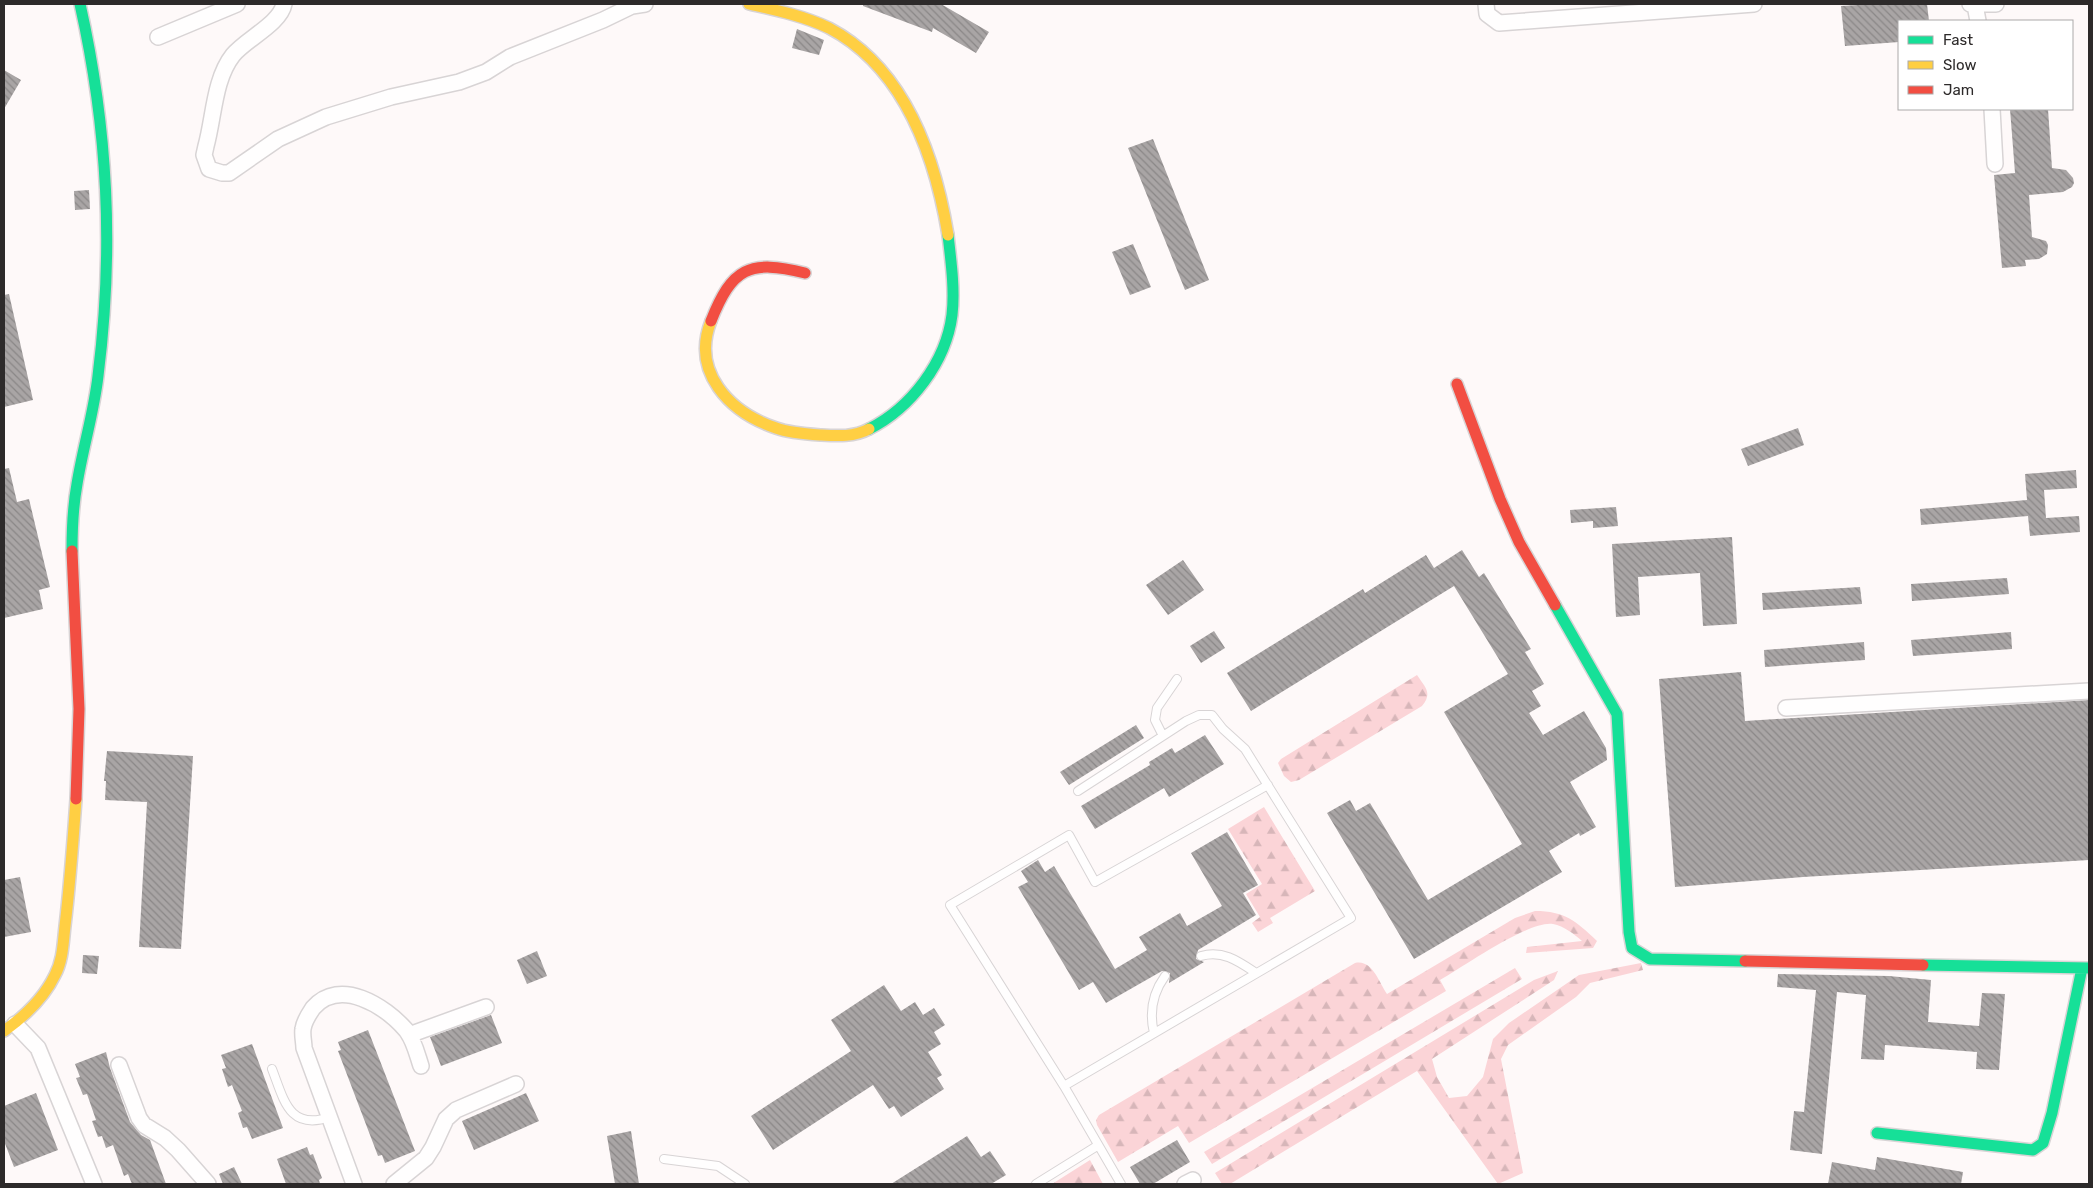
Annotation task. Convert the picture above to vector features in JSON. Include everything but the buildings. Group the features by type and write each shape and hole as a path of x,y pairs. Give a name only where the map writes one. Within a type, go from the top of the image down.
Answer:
{"street":[{"path":"80,4 90,43 101,108 107,164 108,231 106,300 102,342 96,389 76,490 73,516 72,578 78,708 74,819 66,920 60,963 46,991 29,1012 10,1028 38,1048 94,1184"},
{"path":"158,37 236,4"},
{"path":"284,4 283,9 273,20 234,53 224,68 204,155 208,169 229,173 278,139 326,117 390,97 459,82 486,72 510,57 603,20 632,6 645,4"},
{"path":"749,4 812,20 834,30 852,43 872,61 893,85 910,110 924,137 933,161 948,236 953,304 952,322 925,379 896,412 880,425 849,436 786,431 750,416 723,393 708,369 704,357 706,334 720,302 735,277 744,270 771,266 805,274"},
{"path":"1486,4 1487,14 1499,23 1754,4"},
{"path":"1978,20 1973,4 1996,4"},
{"path":"1992,110 1995,164"},
{"path":"1457,384 1500,499 1519,542 1617,714 1629,932 1632,948 1650,958 2086,968 2052,1113 2043,1143 2033,1150 1877,1133"},
{"path":"1786,708 2089,691"},
{"path":"354,1184 304,1048 303,1028 308,1014 319,1001 341,994 361,997 380,1008 410,1035 421,1066"},
{"path":"410,1035 486,1007"},
{"path":"119,1065 139,1118 144,1125 164,1138 208,1184"},
{"path":"394,1184 426,1158 446,1119 456,1110 516,1084"}],"lane":[{"path":"1163,736 1155,720 1157,708 1177,679"},
{"path":"1064,1086 1351,918 1245,749 1223,729 1212,715 1199,714 1078,791"},
{"path":"1121,1184 1097,1146 1064,1086 950,905 1069,835 1095,882 1268,785"},
{"path":"1201,956 1219,953 1234,958 1256,973"},
{"path":"1154,1033 1151,1008 1157,987 1165,976"},
{"path":"272,1069 285,1104 291,1114 303,1120 316,1122 330,1117"},
{"path":"1036,1184 1097,1146"},
{"path":"664,1159 718,1166 745,1184"}],"green space":[{"path":"1417,675 1427,690 1427,697 1422,706 1299,780 1291,782 1284,776 1278,763 1281,759"},
{"path":"1264,807 1315,891 1270,918 1273,923 1258,932 1252,923 1260,917 1246,894 1262,884 1228,829"},
{"path":"1535,911 1545,911 1569,918 1597,941 1593,948 1526,953 1527,947 1582,941 1565,928 1553,924 1528,929 1440,980 1446,991 1189,1143 1178,1126 1118,1162 1097,1125 1096,1120 1099,1115 1355,963 1366,964 1378,978 1387,994 1515,918"},
{"path":"1641,963 1643,970 1590,983 1576,997 1508,1045 1501,1059 1523,1173 1498,1184 1417,1071 1230,1184 1222,1184 1215,1173 1534,980 1558,971 1554,980 1432,1059 1437,1077 1449,1098 1467,1096 1483,1077 1493,1039 1509,1023 1579,975"},
{"path":"1515,968 1522,979 1212,1164 1204,1152"},
{"path":"1090,1160 1103,1184 1052,1184"}],"traffic: fast":[{"path":"72,551 73,518 79,470 98,376 103,329 107,235 106,189 97,97 80,4"},
{"path":"869,429 899,409 912,396 924,382 942,350 948,333 953,305 948,235"},
{"path":"1555,605 1617,714 1629,932 1632,948 1650,959 1745,961"},
{"path":"1923,965 2089,968"},
{"path":"1877,1133 2033,1150 2043,1143 2052,1113 2082,968"}],"traffic: slow":[{"path":"749,4 780,11 829,28 855,45 878,66 897,90 925,145 935,175 948,235"},
{"path":"711,321 706,340 706,357 710,373 718,388 743,412 776,428 798,433 846,435 869,429"},
{"path":"4,1031 40,999 51,983 60,963 76,799"}],"traffic: jam":[{"path":"711,321 727,289 735,279 745,272 756,268 770,267 805,273"},
{"path":"1457,384 1500,499 1519,542 1555,605"},
{"path":"72,551 79,709 76,799"},
{"path":"1745,961 1923,965"}]}
